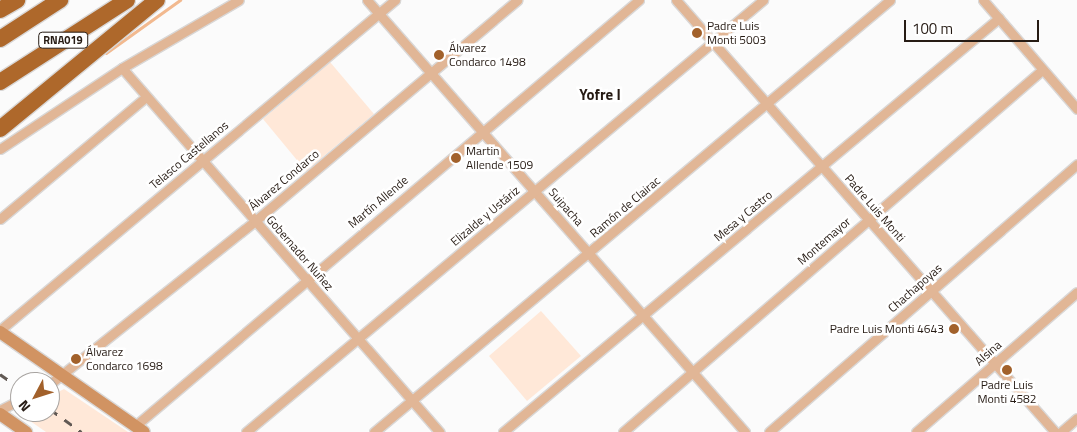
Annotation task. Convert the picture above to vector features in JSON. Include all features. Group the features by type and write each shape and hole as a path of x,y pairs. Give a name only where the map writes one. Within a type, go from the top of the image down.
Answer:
{"highway":[{"path":"0,10 18,0"},
{"name":"RNA019","path":"0,39 60,0"},
{"name":"RNA019","path":"0,82 127,0"},
{"path":"0,129 157,0"}],"main road":[{"path":"0,331 140,429"},
{"path":"0,412 26,432"}],"street":[{"path":"0,149 122,68 239,0"},
{"name":"Suipacha","path":"366,0 431,71 745,432"},
{"name":"Telasco Castellanos","path":"0,331 395,0"},
{"name":"Álvarez Condarco","path":"60,378 255,221 517,0"},
{"name":"Martín Allende","path":"140,429 306,279 639,0"},
{"name":"Padre Luis Monti","path":"676,0 1054,432"},
{"name":"Elizalde y Ustáriz","path":"246,432 763,0"},
{"name":"Ramón de Clairac","path":"374,432 890,0"},
{"path":"983,0 1077,109"},
{"name":"Mesa y Castro","path":"503,432 998,18"},
{"name":"Gobernador Nuñez","path":"122,68 439,432"},
{"name":"Montemayor","path":"623,432 1042,70"},
{"path":"0,219 146,97"},
{"name":"Chachapoyas","path":"769,432 1077,164"},
{"name":"Alsina","path":"916,432 1077,292"},
{"path":"1061,432 1077,418"}],"shaded area":[{"path":"330,62 374,114 306,171 263,119"},
{"path":"541,311 581,356 527,401 489,356"},
{"path":"64,389 128,432 46,432 32,422 60,422 60,391"}],"waterway":[{"path":"106,53 180,0"}],"railway":[{"path":"0,374 10,381"},
{"path":"60,416 82,432"}],"place":[{"name":"Padre Luis Monti 5003","path":"697,33"},
{"name":"Álvarez Condarco 1498","path":"439,55"},
{"name":"Martin Allende 1509","path":"456,158"},
{"name":"Padre Luis Monti 4643","path":"954,329"},
{"name":"Álvarez Condarco 1698","path":"76,359"},
{"name":"Padre Luis Monti 4582","path":"1007,370"}],"district":[{"name":"Yofre I","path":"600,95"}]}
